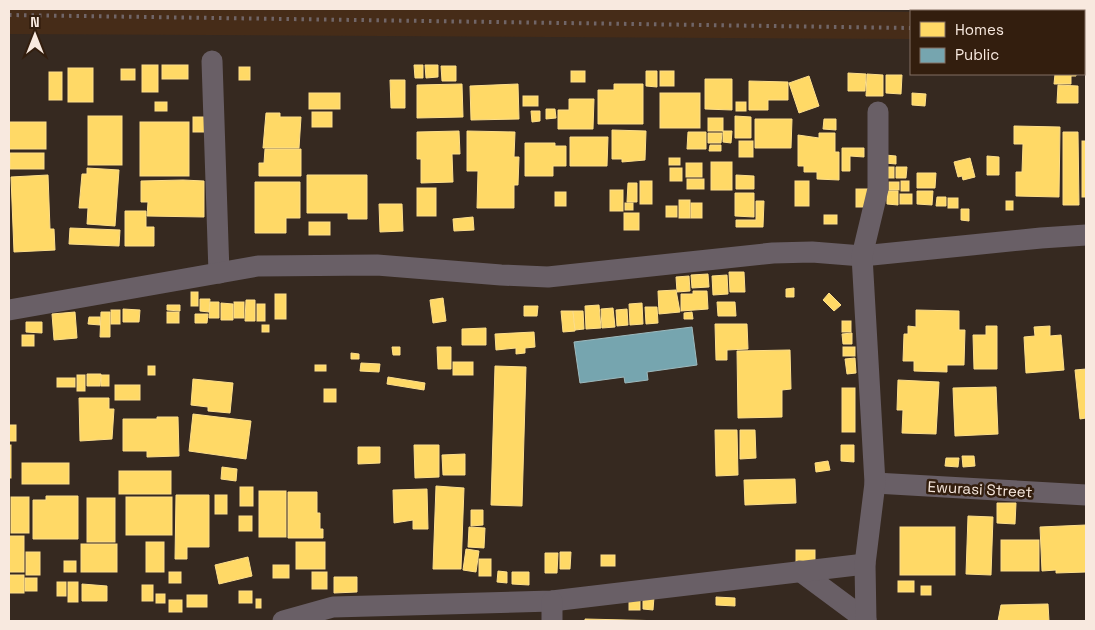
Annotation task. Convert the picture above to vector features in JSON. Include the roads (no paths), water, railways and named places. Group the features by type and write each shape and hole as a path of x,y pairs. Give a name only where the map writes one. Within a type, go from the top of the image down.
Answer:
{"street":[{"path":"212,61 219,273"},
{"path":"866,621 865,564 875,483 862,256 878,189 878,112"},
{"path":"9,310 258,266 368,265 548,277 773,253 812,252 862,256 1086,235"},
{"name":"Ewurasi Street","path":"875,483 1086,495"},
{"path":"283,621 333,606 552,611 800,571 865,564"},
{"path":"800,571 866,621"}],"railway":[{"path":"9,15 910,28"}]}
